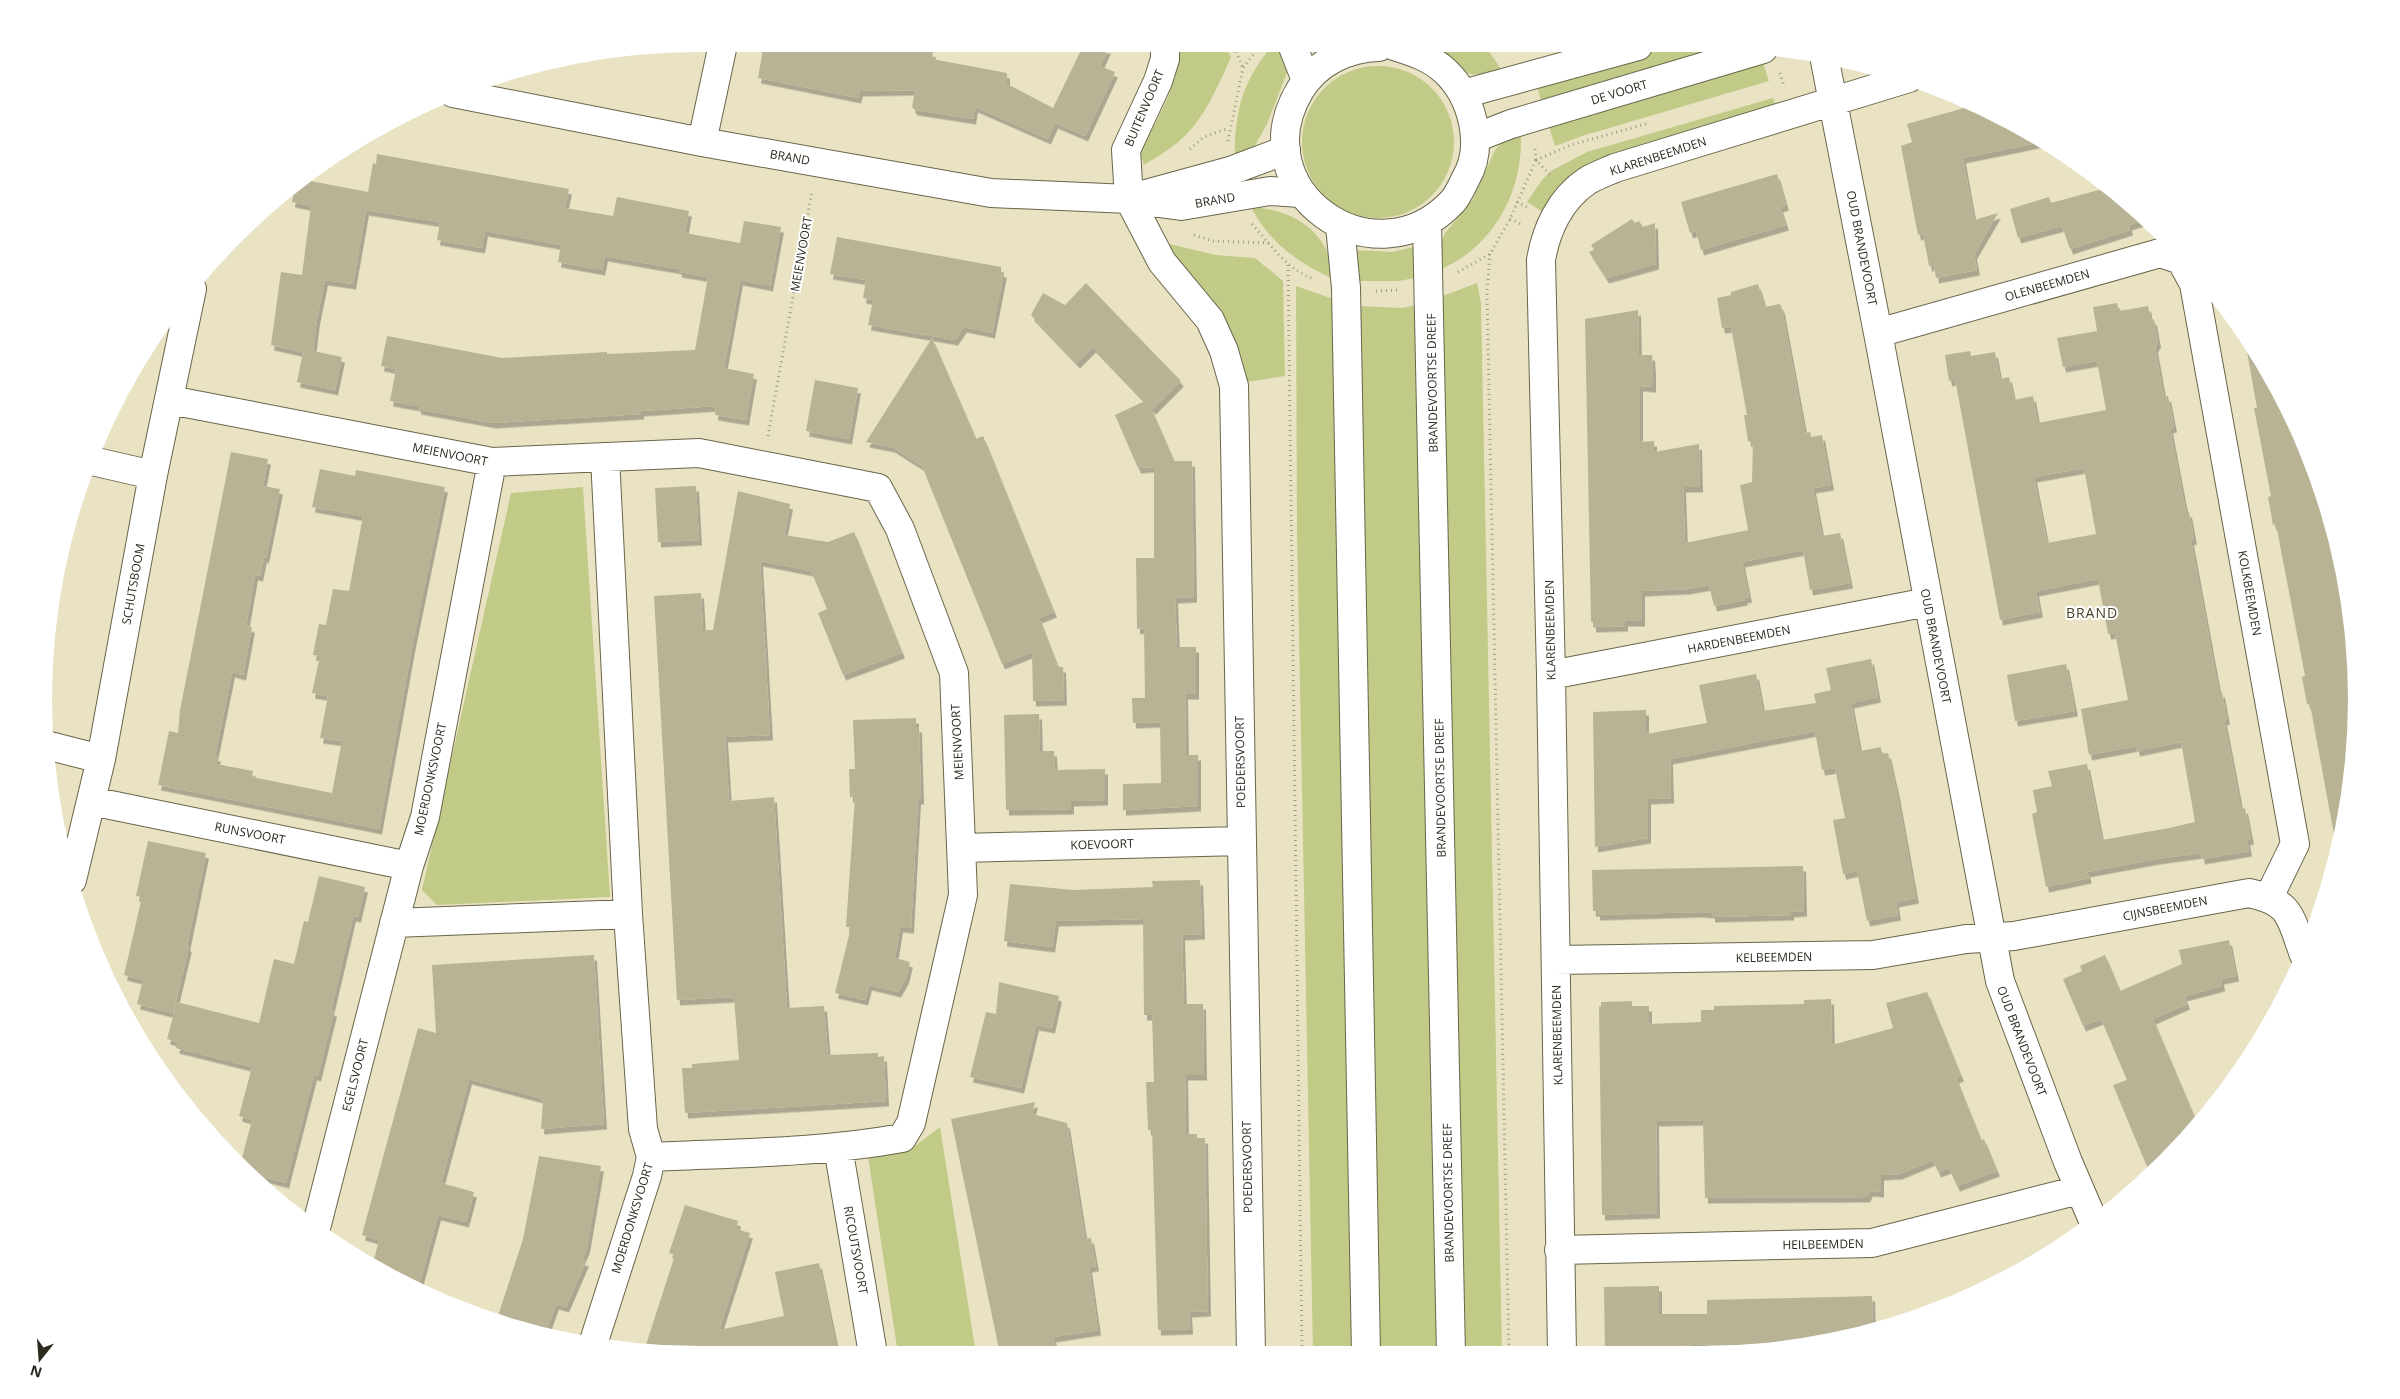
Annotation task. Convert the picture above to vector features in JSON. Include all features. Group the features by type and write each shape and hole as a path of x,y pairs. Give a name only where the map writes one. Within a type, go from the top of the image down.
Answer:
{"street":[{"path":"702,142 721,52"},
{"name":"BUITENVOORT","path":"1129,199 1126,150 1158,81 1165,59 1165,52"},
{"path":"1295,52 1306,80"},
{"path":"1348,52 1330,59 1306,80 1291,110 1286,126 1286,150 1291,173 1301,193 1319,212 1340,226 1369,234 1384,234 1399,233 1428,222 1454,200 1470,171 1475,138 1472,115 1463,94 1445,71 1421,54 1414,52"},
{"path":"1463,94 1616,52"},
{"name":"DE VOORT","path":"1475,138 1511,124 1771,58"},
{"name":"OUD BRANDEVOORT","path":"1826,65 2000,980 2079,1190 2091,1215"},
{"name":"KLARENBEEMDEN","path":"1562,1346 1551,676 1541,260 1545,236 1572,194 1587,181 1615,168 1894,83"},
{"name":"BRAND","path":"468,96 702,142 991,193 1129,199 1181,206 1270,191 1301,193"},
{"name":"BRAND","path":"1129,199 1230,171 1286,150"},
{"name":"POEDERSVOORT","path":"1129,199 1162,262 1210,320 1224,351 1234,386 1251,1346"},
{"name":"BRANDEVOORTSE DREEF","path":"1428,222 1451,1346"},
{"path":"1340,226 1346,288 1366,1346"},
{"name":"OLENBEEMDEN","path":"1878,333 2160,253 2172,257"},
{"name":"KOLKBEEMDEN","path":"2199,287 2295,844 2270,897"},
{"name":"SCHUTSBOOM","path":"75,867 101,759 153,475 189,302"},
{"name":"MEIENVOORT","path":"170,400 492,462 699,453 878,488 900,529 954,673 963,895 911,1123 902,1138 838,1147"},
{"name":"MOERDONKSVOORT","path":"595,1338 648,1176 650,1157 643,1129 628,914 604,457"},
{"path":"98,462 153,475"},
{"name":"MOERDONKSVOORT","path":"394,923 409,866 425,817 492,462"},
{"name":"HARDENBEEMDEN","path":"1551,676 1928,602"},
{"path":"54,747 101,759"},
{"name":"RUNSVOORT","path":"91,801 409,866"},
{"name":"KOEVOORT","path":"962,848 1241,841"},
{"name":"CIJNSBEEMDEN","path":"1991,937 2014,936 2249,893 2270,897"},
{"path":"2270,897 2287,910 2299,943"},
{"path":"394,923 628,914"},
{"name":"EGELSVOORT","path":"318,1221 394,923"},
{"name":"KELBEEMDEN","path":"1556,960 1873,955 1966,939 1991,937"},
{"path":"650,1157 838,1147"},
{"name":"RICOUTSVOORT","path":"838,1147 872,1346"},
{"name":"HEILBEEMDEN","path":"1559,1250 1872,1243 2079,1190"}],"path":[{"path":"1236,52 1243,68"},
{"path":"1229,128 1243,68 1255,52"},
{"path":"1771,58 1793,114"},
{"name":"MEIENVOORT","path":"762,464 817,162"},
{"path":"1490,254 1487,293 1491,558 1510,1346"},
{"path":"1288,265 1302,1346"}],"green space":[{"path":"1179,52 1228,52 1231,57 1209,103 1195,125 1177,143 1144,165 1140,152 1166,101 1178,61"},
{"path":"1267,52 1284,52 1288,70 1267,124 1253,149 1235,159 1238,113 1247,86"},
{"path":"1443,52 1489,52 1504,73 1471,74 1461,70"},
{"path":"1651,52 1719,53 1543,108 1537,86"},
{"path":"1762,60 1769,81 1582,136 1555,146 1548,123"},
{"path":"1378,66 1393,67 1407,71 1420,78 1432,88 1442,100 1449,113 1453,127 1453,157 1449,171 1442,184 1432,196 1420,206 1407,213 1393,217 1378,218 1363,217 1349,213 1336,206 1324,196 1314,184 1307,171 1303,157 1302,142 1303,127 1307,113 1314,100 1324,88 1336,78 1349,71 1363,67"},
{"path":"1773,98 1777,110 1546,214 1527,202 1542,180 1551,171 1587,152"},
{"path":"1521,134 1517,176 1501,215 1490,232 1475,247 1458,260 1439,270 1440,245 1445,233 1473,199 1495,150 1504,140"},
{"path":"1251,207 1282,213 1308,227 1326,249 1332,263 1335,280 1309,267 1276,242 1267,232"},
{"path":"1170,244 1215,255 1255,258 1283,281 1285,376 1247,382 1233,339 1173,256"},
{"path":"1417,246 1420,277 1399,281 1354,281 1354,250 1393,252"},
{"path":"1477,283 1481,303 1502,1346 1458,1346 1440,297"},
{"path":"1296,286 1336,300 1358,1346 1313,1346 1297,531"},
{"path":"1422,304 1443,1346 1373,1346 1357,306 1402,308"},
{"path":"583,487 610,897 437,905 422,890 511,493"},
{"path":"940,1127 975,1346 897,1346 868,1156 908,1151"}],"building":[{"path":"762,52 933,52 932,59 1007,73 1007,84 1053,108 1080,52 1106,52 1100,66 1115,72 1085,136 1055,123 1048,139 975,107 973,119 915,110 912,107 915,90 860,91 858,98 758,78"},
{"path":"1963,108 1987,119 2032,144 1963,158 1974,220 1998,213 1974,254 1977,270 1936,278 1934,265 1929,266 1923,234 1918,235 1901,146 1912,142 1907,124"},
{"path":"377,154 569,189 565,208 613,216 617,197 689,211 685,233 740,243 744,221 781,227 770,286 740,280 724,368 754,374 746,420 715,415 716,406 641,411 641,414 493,423 418,409 418,406 390,401 396,369 381,366 387,336 502,358 607,352 607,354 695,350 708,277 679,272 679,269 605,256 602,270 558,262 561,245 485,231 482,248 437,240 440,222 366,210 353,284 325,280 317,319 313,351 342,357 335,390 297,382 303,352 271,345 281,272 302,275 311,206 292,202 293,197 313,181 368,192 373,163 376,164"},
{"path":"1777,174 1786,205 1780,207 1786,225 1701,250 1696,231 1690,233 1681,202"},
{"path":"2099,190 2137,222 2129,225 2130,230 2070,249 2062,226 2018,238 2010,209 2049,197 2051,203"},
{"path":"1632,219 1635,223 1639,221 1643,227 1655,223 1656,264 1606,278 1589,252 1594,250 1591,245"},
{"path":"837,237 1001,267 1001,272 1004,272 992,333 964,327 955,340 868,325 873,300 863,298 866,280 830,274"},
{"path":"1086,283 1181,381 1153,409 1150,406 1174,461 1192,461 1194,597 1175,598 1177,647 1196,647 1196,694 1185,694 1186,755 1198,755 1198,806 1123,810 1123,784 1161,783 1160,722 1133,723 1132,698 1145,698 1144,628 1137,629 1136,558 1154,558 1154,467 1138,468 1115,415 1145,401 1093,347 1077,363 1031,315 1043,293 1065,305"},
{"path":"1758,284 1765,307 1780,304 1782,309 1805,433 1810,432 1811,437 1822,435 1831,485 1813,488 1822,536 1840,533 1850,583 1810,590 1803,550 1742,562 1749,597 1744,598 1745,600 1714,606 1709,585 1687,589 1642,591 1642,621 1625,621 1625,626 1593,627 1593,622 1591,622 1585,319 1638,310 1639,355 1652,355 1653,370 1653,387 1640,386 1640,442 1654,441 1654,452 1699,444 1700,487 1683,487 1685,543 1748,530 1740,485 1752,482 1753,443 1748,441 1744,415 1747,415 1731,327 1722,328 1717,298 1731,295 1731,292"},
{"path":"2117,303 2119,311 2148,306 2150,317 2154,320 2158,342 2155,347 2164,397 2168,396 2174,427 2170,428 2186,512 2189,512 2194,539 2191,540 2219,692 2222,692 2227,719 2224,720 2241,809 2245,808 2251,839 2247,840 2249,851 2202,859 2201,853 2157,859 2087,872 2089,878 2046,887 2032,814 2037,812 2033,790 2052,786 2048,771 2087,764 2102,840 2169,828 2195,822 2181,742 2137,751 2136,746 2089,755 2081,709 2128,700 2115,633 2108,634 2098,579 2036,591 2040,612 2000,620 1955,379 1949,381 1945,355 1970,351 1971,356 1995,352 2000,379 2009,377 2014,400 2033,396 2038,423 2106,410 2097,361 2063,367 2057,338 2097,331 2093,307","holes":["2084,468 2096,534 2047,543 2034,477"]},
{"path":"932,338 976,439 983,436 1054,612 1039,618 1058,667 1063,667 1064,700 1033,701 1032,652 1002,664 922,466 892,447 866,442"},
{"path":"2248,355 2281,413 2298,452 2313,492 2335,573 2342,615 2348,700 2342,784 2334,832 2310,704 2307,704 2302,677 2305,676 2276,524 2273,525 2268,497 2271,496 2254,408 2257,408"},
{"path":"815,380 858,388 849,439 806,431"},
{"path":"231,452 268,459 263,486 280,489 266,558 264,557 260,576 255,575 246,626 252,627 243,675 232,672 215,756 218,756 216,764 253,771 252,777 332,793 342,741 320,738 328,696 312,693 320,656 313,655 319,624 326,625 333,589 349,591 363,516 312,507 320,469 355,476 356,470 445,487 412,647 379,829 158,785 169,731 178,733 180,710"},
{"path":"696,486 699,540 658,542 655,488"},
{"path":"738,491 790,504 784,535 828,542 854,532 902,653 843,675 818,613 827,609 811,571 760,561 770,735 725,737 729,801 774,797 787,1008 824,1006 828,1055 878,1053 878,1057 884,1056 886,1101 685,1113 682,1068 692,1068 692,1064 739,1060 734,997 677,1000 654,596 701,593 703,630 713,630"},
{"path":"1871,659 1878,697 1851,703 1860,751 1881,747 1882,754 1888,753 1897,793 1916,898 1896,902 1898,915 1867,921 1857,871 1843,874 1833,820 1845,818 1835,768 1822,770 1815,731 1670,759 1671,798 1648,799 1648,838 1595,847 1593,712 1646,710 1646,734 1707,723 1699,685 1756,674 1763,711 1816,703 1814,694 1831,690 1826,668"},
{"path":"2066,664 2075,711 2015,721 2007,675"},
{"path":"1039,714 1040,751 1054,751 1055,770 1105,769 1105,800 1071,801 1071,809 1006,810 1004,715"},
{"path":"916,718 916,727 919,727 921,799 918,799 911,928 900,927 895,958 910,962 906,978 898,992 869,985 865,1000 835,993 851,927 846,927 855,797 850,797 849,769 855,769 853,720"},
{"path":"148,841 206,853 187,946 189,946 173,1013 137,1004 143,980 124,975 142,897 136,896"},
{"path":"1803,866 1804,911 1791,912 1791,915 1712,917 1712,913 1699,912 1597,915 1597,911 1593,911 1592,870"},
{"path":"319,876 365,887 358,917 353,916 331,1010 334,1011 318,1076 314,1075 286,1183 263,1177 242,1157 252,1120 239,1116 252,1067 176,1048 178,1042 167,1039 177,1002 259,1023 274,959 294,964 304,921 308,922"},
{"path":"1200,880 1202,934 1182,935 1184,1004 1203,1004 1204,1075 1185,1075 1186,1134 1197,1134 1197,1138 1205,1138 1208,1311 1189,1312 1190,1329 1158,1330 1152,1130 1148,1130 1146,1082 1154,1082 1152,1015 1144,1015 1143,919 1056,921 1052,947 1004,941 1010,884 1074,890 1153,887 1152,881"},
{"path":"2229,940 2236,976 2221,979 2222,986 2184,996 2187,1004 2153,1019 2194,1117 2147,1167 2113,1085 2127,1080 2101,1019 2083,1026 2063,979 2082,971 2080,966 2105,955 2120,991 2182,964 2179,950"},
{"path":"594,955 604,1124 541,1129 543,1101 540,1101 540,1098 469,1079 441,1183 474,1192 466,1222 438,1215 420,1283 374,1259 379,1240 362,1235 418,1028 436,1033 432,965"},
{"path":"999,982 1059,996 1052,1028 1036,1025 1021,1088 970,1077 986,1012 996,1014"},
{"path":"1927,992 1961,1076 1956,1078 1981,1140 1984,1139 1997,1171 1957,1186 1949,1168 1938,1172 1933,1160 1899,1174 1881,1175 1881,1192 1870,1191 1867,1197 1705,1198 1703,1120 1656,1121 1657,1213 1602,1215 1599,1006 1601,1007 1601,1002 1632,1001 1632,1006 1649,1006 1649,1024 1701,1022 1701,1010 1714,1010 1714,1006 1804,1004 1804,1000 1831,999 1832,1045 1893,1028 1886,1003"},
{"path":"1035,1102 1032,1114 1067,1123 1085,1239 1091,1238 1096,1266 1089,1267 1098,1330 1053,1337 1055,1346 998,1346 951,1119"},
{"path":"539,1156 601,1166 587,1247 582,1260 586,1261 566,1307 556,1304 548,1328 499,1314 523,1239"},
{"path":"685,1205 738,1221 736,1229 750,1233 719,1330 784,1316 775,1272 819,1263 836,1346 646,1344 675,1255 669,1253"},
{"path":"1659,1286 1659,1314 1707,1314 1707,1300 1872,1296 1873,1323 1827,1334 1743,1345 1605,1346 1604,1287"}],"district":[{"name":"BRAND","path":"2092,612"}]}
